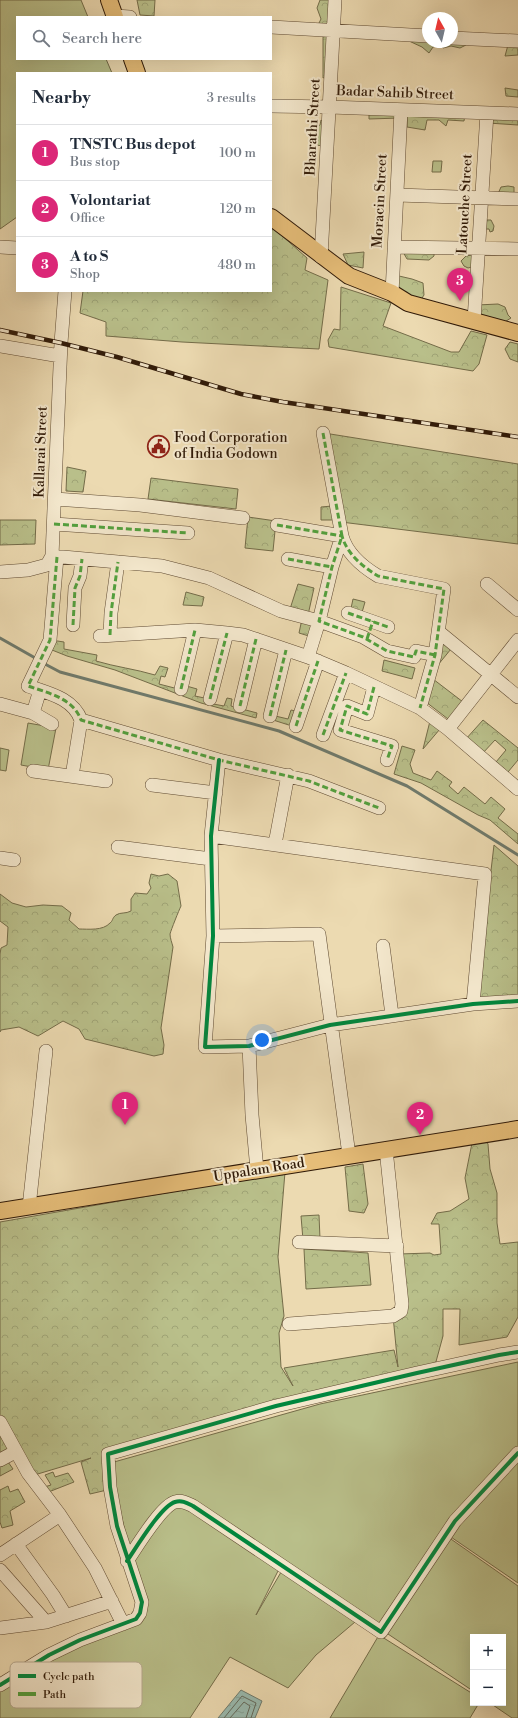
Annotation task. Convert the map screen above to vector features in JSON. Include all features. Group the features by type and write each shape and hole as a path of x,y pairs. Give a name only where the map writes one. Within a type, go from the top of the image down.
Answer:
{"main road":[{"path":"109,0 119,16"},
{"path":"132,60 137,72"},
{"path":"272,218 321,257 349,276 392,293 408,303 518,333"},
{"name":"Uppalam Road","path":"0,1211 518,1129"}],"street":[{"name":"Bharathi Street","path":"321,257 335,0"},
{"path":"272,27 422,36"},
{"path":"458,38 518,42"},
{"name":"Badar Sahib Street","path":"272,106 518,114"},
{"name":"Moracin Street","path":"392,293 401,110"},
{"name":"Latouche Street","path":"474,321 487,113"},
{"path":"396,195 518,199"},
{"path":"0,247 16,248"},
{"path":"394,247 518,249"},
{"name":"Kallarai Street","path":"34,688 50,640 60,356 65,292"},
{"path":"0,346 60,356"},
{"path":"322,433 342,536 345,545 351,553 370,571 378,576 444,589 435,655 420,708"},
{"path":"55,499 140,505 243,518"},
{"path":"54,524 188,532"},
{"path":"277,526 342,536"},
{"path":"296,726 313,659 319,621 332,567 342,536"},
{"path":"0,572 28,570 47,565 54,556 162,566 209,578 281,611 319,621 367,639 387,651 414,657 416,651 435,655"},
{"path":"73,625 75,588 80,576 82,559"},
{"path":"288,559 332,567"},
{"path":"118,562 105,636 195,630 227,633 243,635 313,659 420,708 448,729 518,789"},
{"path":"488,584 518,610"},
{"path":"348,613 388,627"},
{"path":"367,639 373,621"},
{"path":"181,689 195,630"},
{"path":"439,632 518,697"},
{"path":"210,699 227,633"},
{"path":"240,706 256,640"},
{"path":"448,729 518,640"},
{"path":"270,716 286,650"},
{"path":"323,735 346,673"},
{"path":"374,687 367,714 347,706 340,730 392,746 387,760"},
{"path":"33,713 34,688 65,699 79,714 81,720 72,776"},
{"path":"0,704 33,713 52,724"},
{"path":"81,720 219,760 309,781 379,808"},
{"path":"219,760 211,836 213,936 206,1048 249,1046 330,1025 392,1015 473,1004 518,1001"},
{"path":"33,772 106,781"},
{"path":"275,844 288,775"},
{"path":"152,785 216,793"},
{"path":"211,836 485,874 473,1004"},
{"path":"118,847 211,859"},
{"path":"0,858 14,860"},
{"path":"213,936 319,934 330,1025 349,1155"},
{"path":"383,946 392,1015"},
{"path":"249,1046 252,1115 257,1170"},
{"path":"29,1207 46,1052"},
{"path":"289,1324 393,1316 401,1311 402,1304 397,1246 386,1150"},
{"path":"299,1242 397,1246"},
{"path":"36,1662 49,1654 80,1640 136,1619 142,1609 142,1602 116,1526 110,1487 108,1454 276,1406 417,1373 518,1352"},
{"path":"0,1422 15,1452 42,1493 60,1514 95,1568 123,1624"},
{"path":"0,1460 15,1452"},
{"path":"127,1561 165,1508 176,1502 183,1501 193,1506 381,1632 455,1521 518,1453"},
{"path":"0,1554 60,1514"},
{"path":"16,1544 53,1595 66,1616"},
{"path":"0,1570 46,1622"},
{"path":"0,1628 46,1622 112,1600"},
{"path":"0,1685 10,1679"}],"green space":[{"path":"0,0 81,0 88,16 16,16 16,60 106,60 112,72 16,72 16,218 0,229"},
{"path":"137,0 155,0 154,16 140,15"},
{"path":"320,0 333,0 330,28 318,25 321,19 317,8"},
{"path":"414,31 422,37 422,47 409,41"},
{"path":"332,35 332,74 323,78 323,37"},
{"path":"458,43 466,45 458,48"},
{"path":"508,45 518,45 518,55 505,56"},
{"path":"423,48 432,48 429,53"},
{"path":"505,88 518,90 518,97 506,96"},
{"path":"400,110 400,118 369,119 369,114"},
{"path":"407,112 465,114 464,121 448,120 446,126 439,120 427,120 425,130 407,127"},
{"path":"488,115 518,116 518,125 488,123"},
{"path":"321,120 327,126 324,146 315,145 317,127 320,125"},
{"path":"433,161 442,161 441,172 432,172"},
{"path":"501,187 514,187 514,194 497,196"},
{"path":"483,220 491,220 494,226 493,231 490,232 489,229 481,229"},
{"path":"272,227 307,258 305,270 328,280 319,349 182,342 106,336 106,322 80,313 83,292 272,292"},
{"path":"364,252 363,268 348,265 343,254"},
{"path":"403,252 434,252 434,256 429,260 407,259"},
{"path":"472,255 472,267 468,268 464,266 461,261 466,256"},
{"path":"399,276 423,283 424,295 420,301 408,303 393,283"},
{"path":"341,287 391,303 383,326 451,352 459,352 471,331 487,335 479,364 473,371 329,347 328,340 334,329 340,330"},
{"path":"498,304 505,307 511,318 498,326 477,323 477,305"},
{"path":"510,342 518,344 518,362 510,359 505,349"},
{"path":"324,433 518,464 518,544 341,522"},
{"path":"67,467 86,471 83,492 66,491"},
{"path":"151,478 238,489 236,509 148,499"},
{"path":"332,506 336,520 321,520 321,507"},
{"path":"248,517 276,521 273,551 245,548"},
{"path":"0,520 36,520 35,544 0,545"},
{"path":"298,584 314,588 308,615 290,609"},
{"path":"186,592 204,597 202,606 183,605"},
{"path":"353,599 365,602 361,616 350,613"},
{"path":"302,619 315,623 312,637 299,633"},
{"path":"440,639 451,649 433,671"},
{"path":"51,640 64,642 64,649 97,655 96,661 111,665 155,675 160,666 168,668 165,677 161,676 159,684 182,690 183,685 197,689 195,696 209,699 208,703 224,706 227,698 232,699 231,706 257,713 256,718 201,703 115,670 67,656 47,648"},
{"path":"384,660 415,668 412,679 382,671"},
{"path":"433,679 463,702 448,719 426,702"},
{"path":"291,710 300,712 295,727 270,719 271,715 288,719"},
{"path":"483,720 518,748 518,760 508,772 496,762 506,750 495,740 482,754 465,740"},
{"path":"430,721 440,729 423,749"},
{"path":"28,723 56,728 48,770 21,765"},
{"path":"402,746 415,750 410,764 413,773 431,780 437,771 452,782 449,786 458,794 464,787 485,804 491,797 505,809 498,818 518,834 518,844 490,820 478,815 421,783 394,774"},
{"path":"0,748 9,750 6,771 0,770"},
{"path":"494,845 518,866 518,1003 475,1006"},
{"path":"151,874 159,876 168,874 177,881 181,906 170,934 173,947 161,1028 164,1045 163,1054 154,1056 85,1039 79,1029 63,1021 38,1036 19,1027 1,1030 0,1032 0,954 1,948 7,945 8,927 0,921 0,894 12,903 26,907 43,905 62,906 71,913 69,920 79,929 95,929 107,926 118,914 131,911 131,899 135,893 147,894 151,888 149,883"},
{"path":"473,1138 484,1138 488,1144 490,1169 497,1193 497,1223 500,1244 518,1242 518,1317 507,1337 459,1345 460,1309 443,1309 443,1336 434,1369 108,1454 107,1490 90,1494 81,1462 91,1458 31,1476 15,1451 0,1458 0,1222 285,1172 278,1257 284,1316 279,1333 281,1367 293,1386 284,1368 394,1350 398,1367 393,1316 401,1311 399,1254 441,1254 439,1224 431,1224 437,1213 450,1211 469,1199 465,1178"},
{"path":"363,1164 368,1204 364,1213 349,1211 345,1167"},
{"path":"319,1215 320,1239 303,1240 301,1216"},
{"path":"304,1249 368,1253 371,1285 306,1289"},
{"path":"518,1362 518,1453 452,1519 379,1628 182,1498 130,1553 114,1484 114,1462 320,1404"},
{"path":"518,1456 518,1583 448,1535"},
{"path":"6,1459 13,1469 0,1476 0,1462"},
{"path":"53,1472 55,1477 68,1473 74,1482 46,1493 41,1488 51,1485 45,1475"},
{"path":"8,1486 10,1492 18,1489 25,1502 10,1511 13,1525 2,1528 0,1522 0,1490"},
{"path":"183,1501 281,1565 256,1615 284,1567 355,1622 316,1655 288,1688 230,1657 190,1718 0,1718 0,1688 10,1683 10,1708 142,1708 142,1662 49,1662 140,1613 127,1561 165,1508"},
{"path":"448,1537 518,1586 518,1718 512,1718 494,1706 506,1706 506,1634 470,1634 470,1689 385,1632"},
{"path":"379,1635 470,1692 470,1706 477,1706 470,1718 330,1718"}],"water":[{"path":"241,1690 262,1701 255,1718 218,1718"}],"waterway":[{"path":"0,638 37,659"},
{"path":"43,663 60,672 279,731 407,786 518,855"}],"railway":[{"path":"0,330 117,357 241,394 283,402 518,437"}],"marked path":[{"path":"323,433 342,536 332,567 319,621 363,637 387,651 414,657 416,651 435,655"},
{"path":"54,524 188,533"},
{"path":"277,525 342,536 344,543 356,559 378,576 444,589 435,655 420,708"},
{"path":"57,557 50,640 28,686 66,701 72,706 81,720 219,760 309,781 379,808"},
{"path":"73,625 75,588 80,576 82,559"},
{"path":"288,559 332,567"},
{"path":"110,635 111,613 118,562"},
{"path":"348,613 388,627"},
{"path":"367,639 373,621"},
{"path":"181,689 195,630"},
{"path":"210,699 227,633"},
{"path":"240,706 256,639"},
{"path":"270,716 286,650"},
{"path":"296,726 318,661"},
{"path":"323,735 346,673"},
{"path":"374,687 367,714 347,706 340,730 392,746 387,760"}],"cycle path":[{"path":"219,760 211,836 213,936 205,1047 249,1046 330,1025 473,1004 518,1001"},
{"path":"38,1662 80,1640 136,1619 140,1613 142,1602 117,1526 110,1487 108,1454 276,1406 417,1373 518,1352"},
{"path":"127,1561 149,1528 163,1511 175,1502 184,1502 193,1506 381,1632 455,1521 518,1453"},
{"path":"0,1685 10,1679"}],"place":[{"name":"A to S","path":"460,301"},
{"name":"Food Corporation of India Godown","path":"159,446"},
{"name":"TNSTC Bus depot","path":"125,1125"},
{"name":"Volontariat","path":"420,1135"}]}
